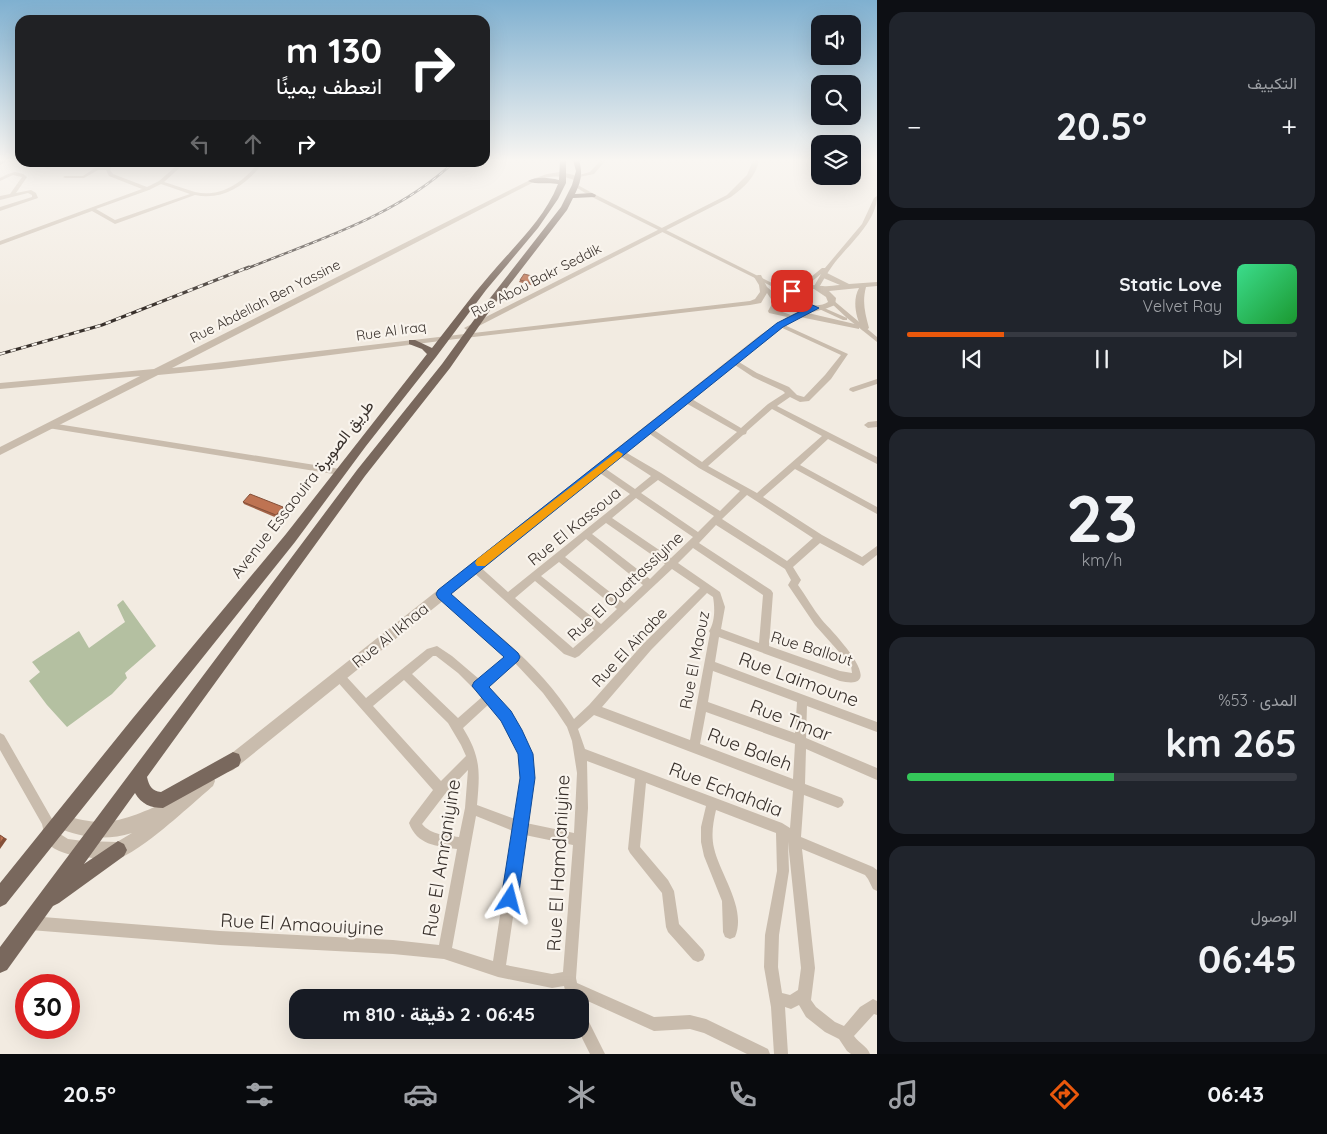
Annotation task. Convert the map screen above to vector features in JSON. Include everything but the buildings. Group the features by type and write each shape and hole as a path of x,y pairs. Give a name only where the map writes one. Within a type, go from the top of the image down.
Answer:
{"main road":[{"name":"Avenue Essaouira طريق الصويرة","path":"0,898 53,827 281,550 484,287 548,209"},
{"path":"0,963 362,473 446,366 557,209"},
{"path":"412,342 425,347 433,355"},
{"path":"138,774 142,791 147,797 155,800 164,800 233,760"},
{"path":"45,902 118,850"}],"street":[{"path":"0,243 91,209"},
{"path":"92,209 115,222 151,209"},
{"name":"Rue Abdellah Ben Yassine","path":"0,451 477,209"},
{"path":"622,209 749,272 797,292 818,308 833,312 861,327"},
{"name":"Rue Abou Bakr Seddik","path":"472,330 703,209"},
{"path":"783,320 795,307 797,292 829,266 862,228 871,209"},
{"path":"819,289 829,266"},
{"path":"749,272 772,284 797,292 876,284"},
{"path":"824,275 836,282 853,286"},
{"path":"758,277 764,288 773,295 777,302 772,311"},
{"path":"764,288 772,284"},
{"name":"Rue Al Ikhaa","path":"118,850 131,844 233,760 687,400 783,320 829,306 832,299 876,284"},
{"path":"734,361 755,375 786,389 789,394 800,399 806,399 828,377 846,354 783,320 758,301 763,295 764,288"},
{"path":"861,327 860,295 863,288"},
{"path":"819,289 877,340"},
{"name":"Rue Al Iraq","path":"0,386 154,373 412,342 446,337 472,330 758,301"},
{"path":"799,314 861,327"},
{"path":"854,390 877,381"},
{"path":"702,466 772,406 789,394"},
{"path":"687,400 743,432"},
{"path":"772,406 877,461"},
{"path":"868,425 877,424"},
{"path":"51,426 251,456 340,472"},
{"path":"648,430 702,466 758,497 819,538 863,562 868,560 876,549"},
{"path":"758,497 828,435"},
{"path":"620,452 658,475 788,566 819,538"},
{"path":"794,465 877,511"},
{"path":"600,469 638,494 768,593 764,648"},
{"name":"Rue El Kassoua","path":"508,598 536,577 605,518 638,494 658,475"},
{"name":"Rue El Ouattassiyine","path":"475,568 572,653 578,651 650,585 746,490"},
{"name":"Rue El Maouz","path":"605,518 715,592 719,599 720,606 694,747"},
{"path":"586,534 650,585"},
{"path":"559,557 623,608"},
{"name":"Rue Ballout","path":"714,631 840,676 854,678 857,676 856,665 852,659 818,622 793,585 796,580 788,566"},
{"path":"536,577 600,629"},
{"name":"Rue El Ainabe","path":"572,727 593,709 647,647 707,587"},
{"name":"Rue El Hamdaniyine","path":"442,594 514,657 550,694 572,727 579,752 582,795 571,988"},
{"path":"366,705 431,652 437,651 479,686 506,716 517,735 525,754 527,778 521,828 498,970"},
{"path":"479,686 514,657"},
{"name":"Rue Laimoune","path":"709,665 877,726"},
{"name":"Rue El Amraniyine","path":"405,674 452,719 466,741 472,758 474,774 471,808 444,952"},
{"path":"340,676 441,790"},
{"path":"456,727 489,697"},
{"path":"802,699 795,840 808,968 804,1001 811,1012 830,1027 844,1034 852,1046 863,1054"},
{"name":"Rue Tmar","path":"701,705 800,740 872,772"},
{"name":"Rue Baleh","path":"593,709 838,802"},
{"path":"0,738 66,846 83,849 118,850"},
{"name":"Rue Echahdia","path":"579,752 782,829 795,840 869,870 874,875 877,885"},
{"path":"465,844 428,836 420,833 415,826 416,820 441,790 472,758"},
{"path":"641,776 634,849 664,884 668,891 673,927 698,955"},
{"name":"Rue Al Ikhaa","path":"53,827 96,831 123,829 143,822 181,802"},
{"path":"712,804 707,822 707,842 711,858 727,896 730,932"},
{"path":"471,808 521,828 579,840"},
{"path":"780,1054 776,998 772,979 771,950 781,889 782,829"},
{"name":"Rue El Amaouiyine","path":"29,923 220,938 392,947 444,952 498,970 552,981 571,988"},
{"path":"571,988 654,1024 690,1022 706,1026 763,1054"},
{"path":"776,998 790,1002 804,995"},
{"path":"844,1034 850,1032 867,1009 873,1006 877,1008"},
{"path":"589,1036 598,1054"}],"green space":[{"path":"123,600 156,646 125,673 127,678 112,694 67,727 29,681 40,672 32,662 79,631 89,648 125,622 117,605"}],"railway":[{"path":"246,269 355,225 387,209"},
{"path":"0,354 102,325 249,267"}],"slow traffic":[{"path":"481,563 618,454"}],"route":[{"path":"510,899 527,778 525,754 506,716 479,686 514,657 442,594 780,325 804,311 815,308 797,301 792,296 792,291"}]}
